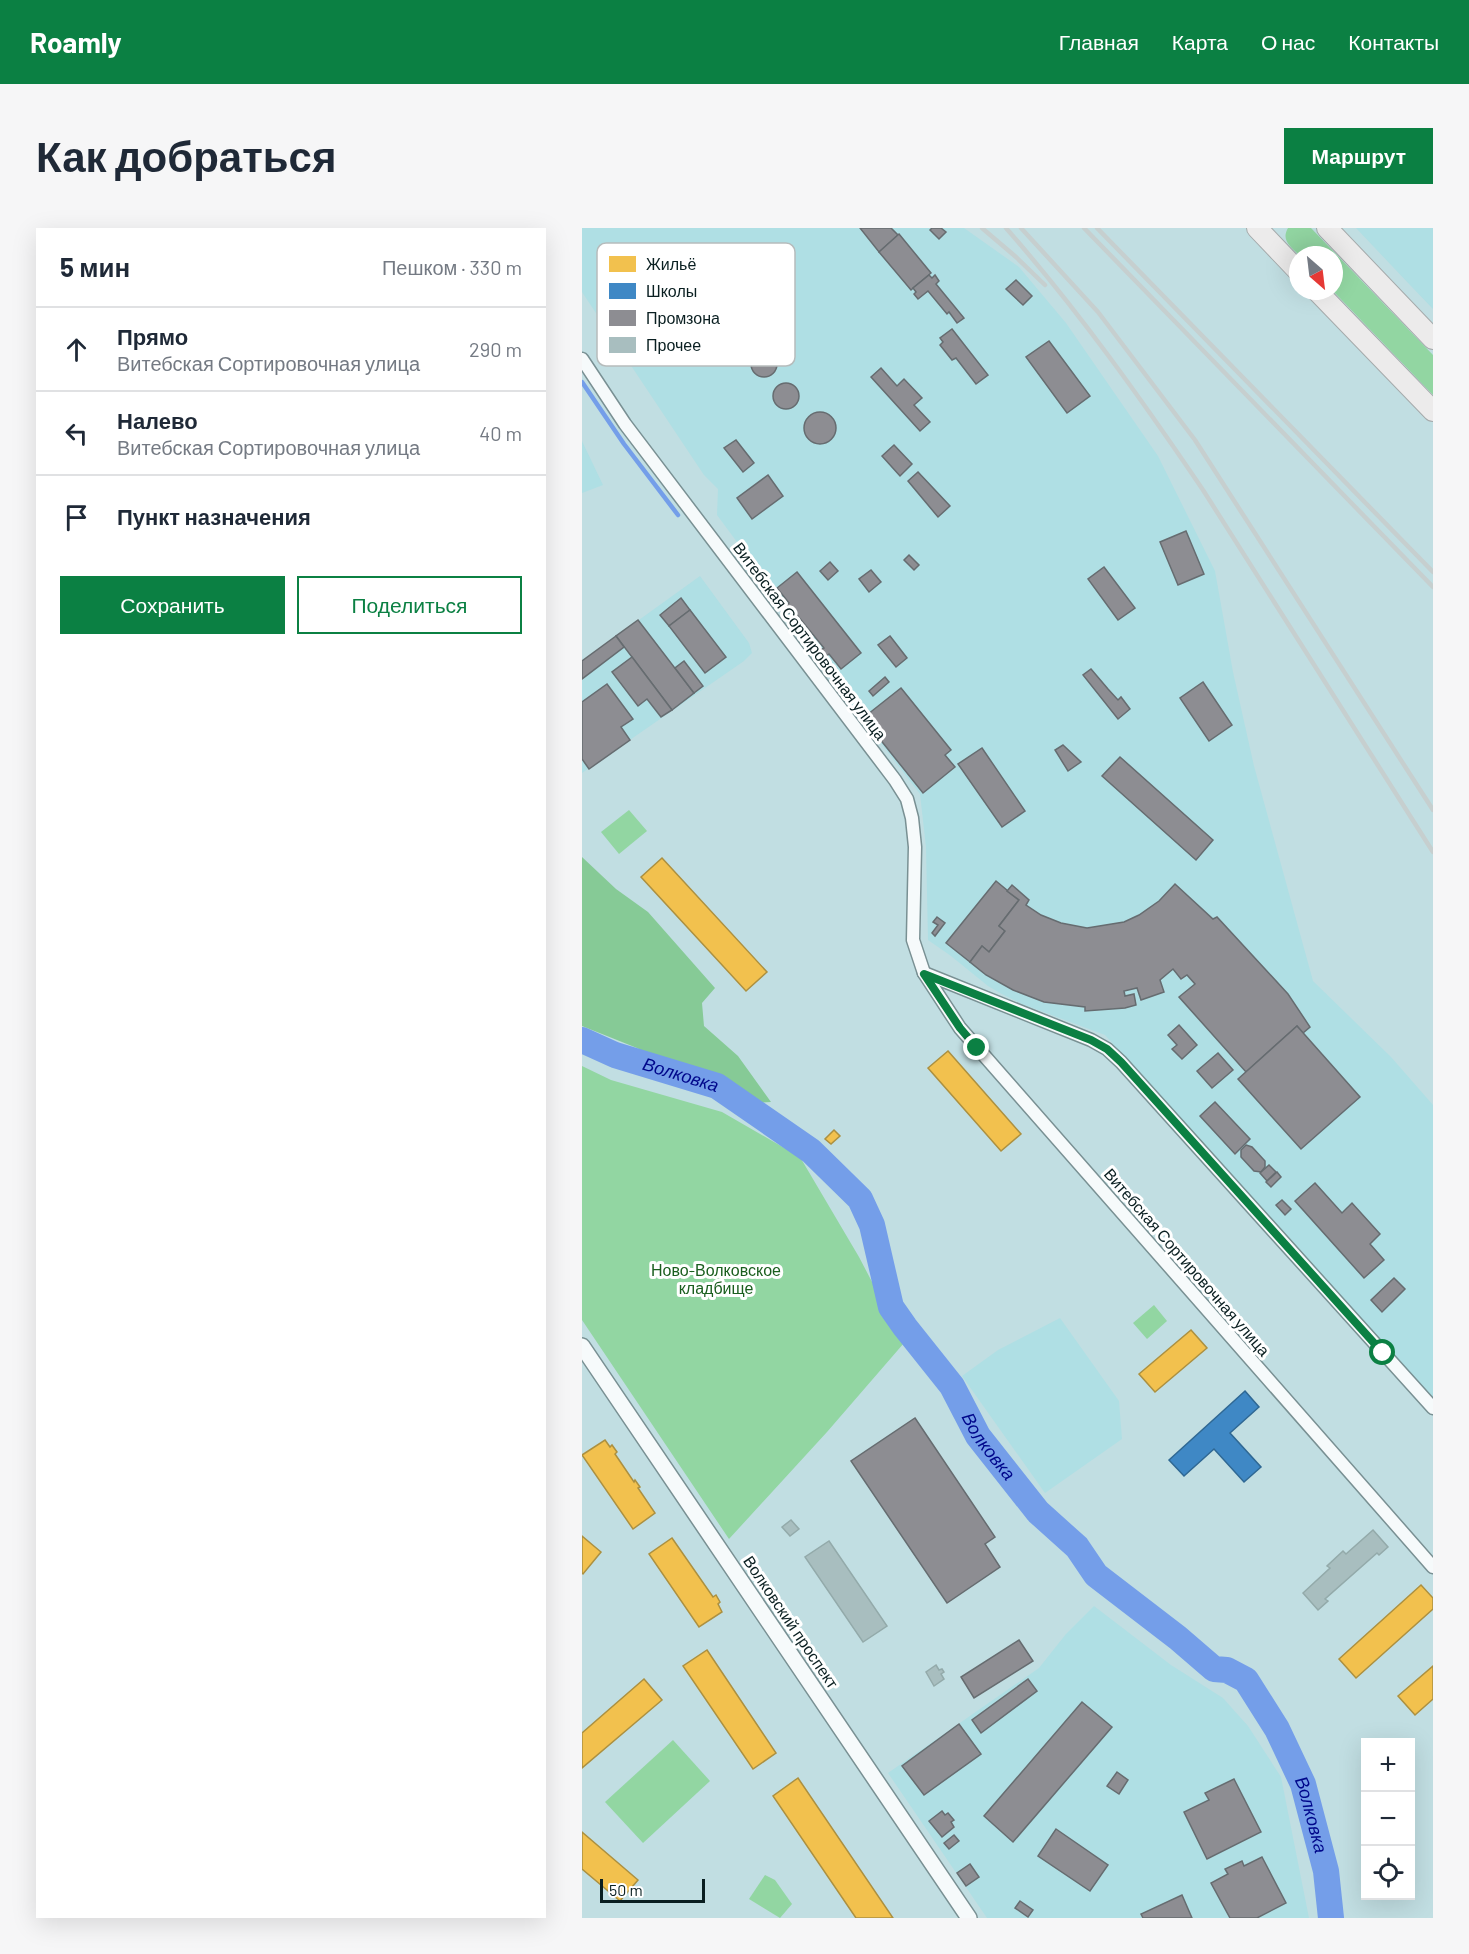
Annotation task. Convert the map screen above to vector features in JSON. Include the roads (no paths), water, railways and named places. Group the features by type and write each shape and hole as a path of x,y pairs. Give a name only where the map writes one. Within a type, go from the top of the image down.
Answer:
{"main road":[{"path":"1257,228 1275,236 1289,257"},
{"path":"1327,228 1433,339"},
{"path":"1326,300 1433,411"}],"street":[{"name":"Витебская Сортировочная улица","path":"582,359 625,424 895,780 907,799 912,818 915,847 913,940 924,974 960,1028 1433,1567"},
{"path":"924,974 1091,1040 1107,1049 1433,1408"},
{"name":"Волковский проспект","path":"582,1346 969,1918"}],"waterway":[{"path":"582,382 624,444 678,515"},
{"name":"Волковка","path":"582,1040 615,1055 717,1086 811,1151 860,1199 872,1225 891,1307 952,1386 978,1436 1038,1512 1077,1547 1096,1575 1178,1638 1214,1669 1227,1670 1246,1680 1277,1729 1303,1784 1326,1871 1331,1918"}],"railway":[{"path":"982,228 1045,285"},
{"path":"1006,228 1084,323 1180,456 1433,852"},
{"path":"1021,228 1098,312 1195,440 1433,810"},
{"path":"1084,228 1433,587"},
{"path":"1097,228 1433,572"}],"park label":[{"name":"Ново-Волковское кладбище","path":"716,1279"}]}
